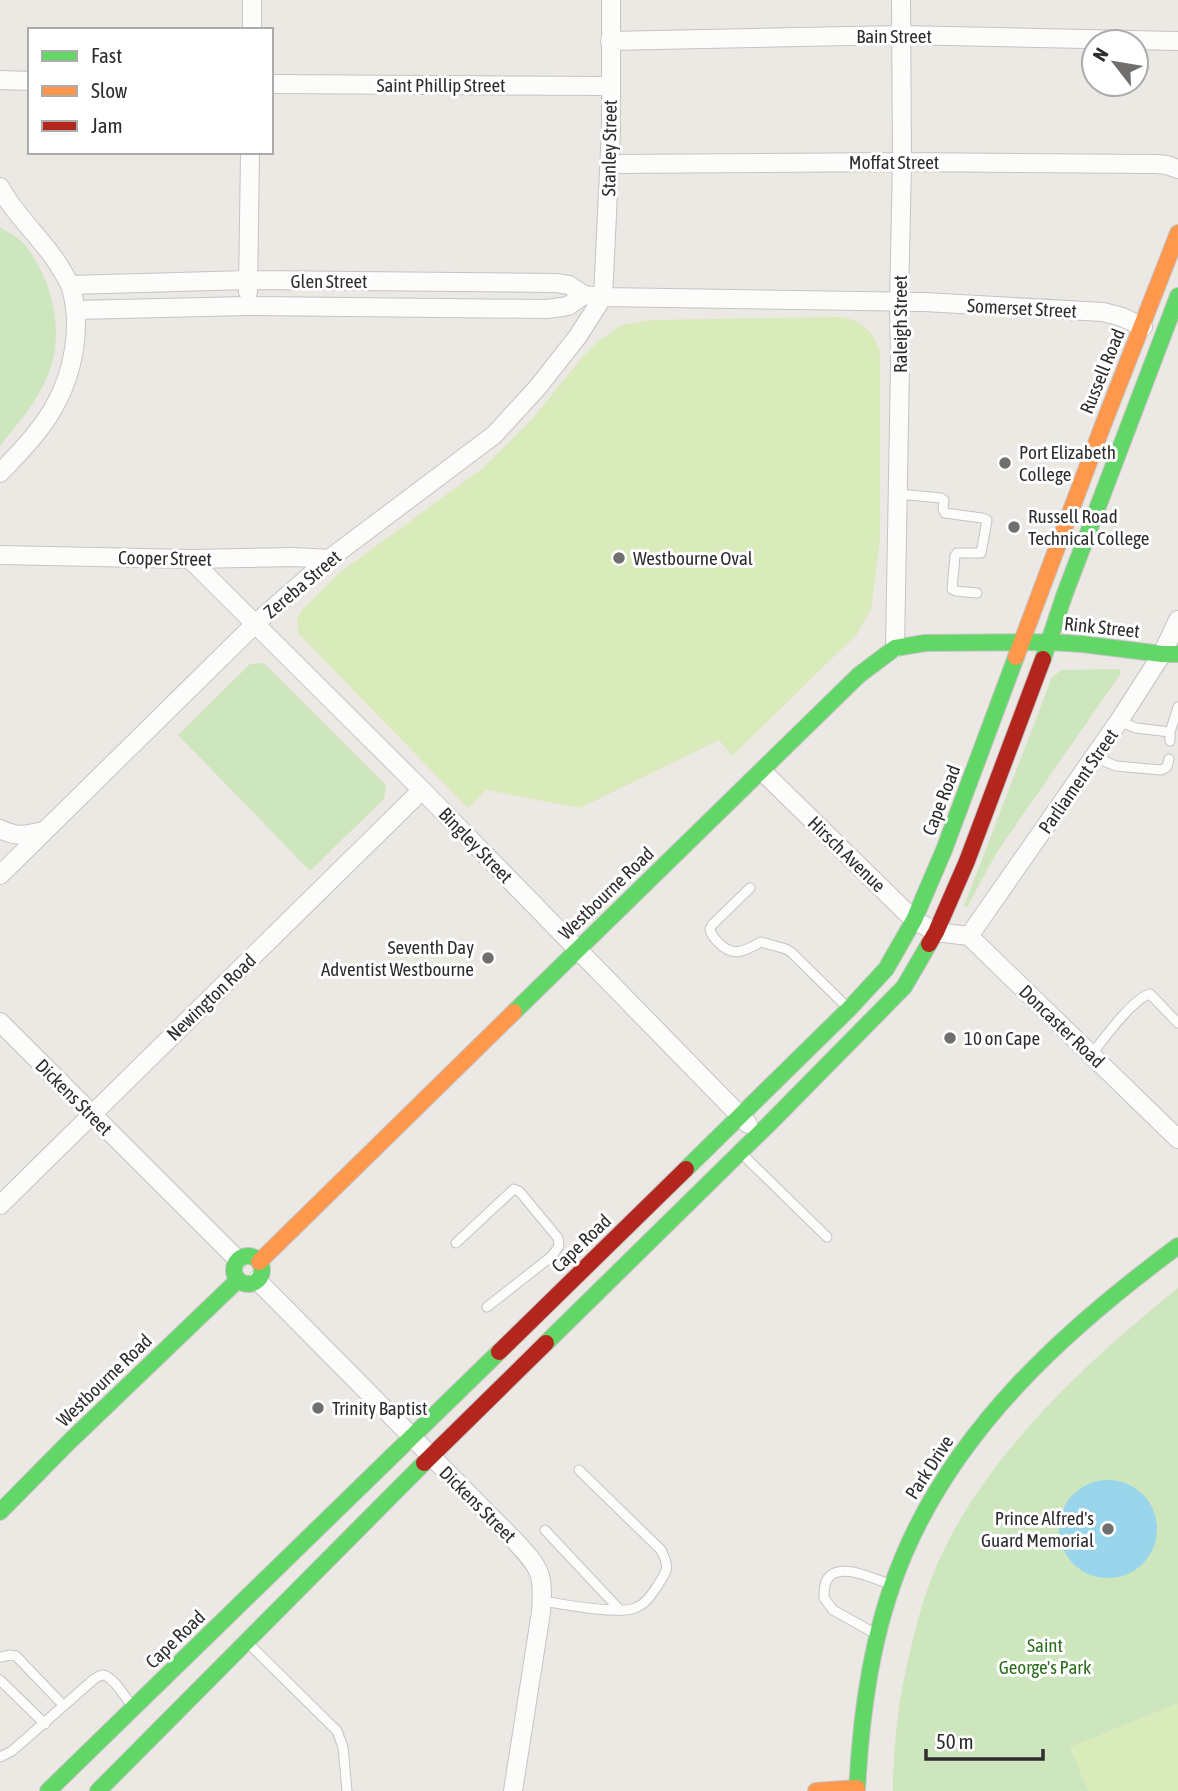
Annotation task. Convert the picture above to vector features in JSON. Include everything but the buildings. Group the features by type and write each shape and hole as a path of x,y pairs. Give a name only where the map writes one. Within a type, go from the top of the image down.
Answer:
{"main road":[{"name":"Russell Road","path":"1023,643 1103,425 1178,233"},
{"path":"98,1791 904,987 936,932 967,861 1178,296"},
{"name":"Westbourne Road","path":"259,1262 859,675 895,648 925,643 1023,643"},
{"name":"Rink Street","path":"1023,643 1082,644 1170,654"},
{"name":"Cape Road","path":"48,1791 741,1116 849,1010 886,969 914,920 944,850 1023,643"},
{"name":"Park Drive","path":"857,1789 869,1672 878,1635 904,1555 937,1489 998,1408 1037,1365 1139,1273 1178,1246"},
{"path":"247,1256 256,1258 262,1271 257,1280 251,1284 239,1280 234,1272 238,1260 247,1256"},
{"name":"Westbourne Road","path":"0,1512 69,1442 239,1280"},
{"path":"816,1791 857,1789"}],"street":[{"path":"252,0 252,28"},
{"name":"Stanley Street","path":"603,297 611,130 611,0"},
{"name":"Raleigh Street","path":"895,648 902,162 901,0"},
{"name":"Bain Street","path":"610,41 901,35 1178,41"},
{"path":"0,80 28,81"},
{"name":"Saint Phillip Street","path":"273,84 610,86"},
{"path":"248,306 250,154"},
{"name":"Moffat Street","path":"609,164 1155,164 1178,169"},
{"path":"0,187 10,205 56,261 70,285 76,310 73,355 67,379 55,406 41,427 0,473"},
{"name":"Glen Street","path":"70,285 248,280 556,283 569,285 584,295 603,297 899,302"},
{"name":"Glen Street","path":"76,310 248,306 547,309 568,306 584,295"},
{"name":"Zereba Street","path":"0,875 255,624 329,559 502,427 564,355 603,297"},
{"name":"Somerset Street","path":"899,302 1103,312 1143,327"},
{"name":"Cooper Street","path":"0,555 329,559"},
{"name":"Bingley Street","path":"190,559 422,790 758,1134"},
{"name":"Parliament Street","path":"969,936 1119,721 1170,654 1178,621"},
{"name":"Hirsch Avenue","path":"762,771 914,920 936,932"},
{"name":"Newington Road","path":"0,1205 422,790"},
{"path":"0,828 21,836 46,830"},
{"path":"936,932 969,936"},
{"name":"Doncaster Road","path":"969,936 1178,1139"},
{"name":"Dickens Street","path":"0,1023 238,1260"},
{"name":"Dickens Street","path":"257,1280 531,1558 541,1573 542,1601 513,1791"}],"lane":[{"path":"898,494 941,498 944,500 945,513 988,520 981,553 954,556 952,589 977,593"},
{"path":"1119,721 1150,733 1170,736 1178,707"},
{"path":"1094,757 1116,765 1150,769 1165,769 1169,760"},
{"path":"1150,769 1151,758"},
{"path":"750,888 712,925 712,936 723,947 735,953 742,953 761,942 786,949 849,1010"},
{"path":"1091,1055 1142,996 1150,994 1178,1023"},
{"path":"740,1152 827,1237"},
{"path":"456,1243 514,1189 520,1192 558,1238 559,1246 552,1256 486,1307"},
{"path":"542,1601 627,1611 638,1607 650,1597 667,1571 667,1563 661,1550 579,1470"},
{"path":"545,1530 620,1610"},
{"path":"878,1635 833,1610 824,1598 824,1586 829,1576 840,1571 855,1572 892,1586"},
{"path":"247,1642 337,1731 343,1747 347,1791"},
{"path":"0,1657 16,1656 64,1706"},
{"path":"0,1757 12,1751 45,1724 93,1680 104,1675 116,1684 134,1709"},
{"path":"0,1680 45,1724"}],"green space":[{"path":"0,227 24,243 43,274 53,305 56,338 50,369 41,390 0,446"},
{"name":"Westbourne Oval","path":"837,317 853,320 865,327 874,338 880,353 880,541 871,609 857,634 732,756 719,740 580,808 486,790 468,808 299,634 297,620 302,610 339,573 483,468 532,419 585,354 598,341 622,325 649,320"},
{"path":"264,663 386,785 384,799 310,871 178,735 250,664"},
{"path":"1120,669 1121,673 997,852 967,907 964,906 1052,677 1061,670"},
{"name":"Saint George's Park","path":"1178,1288 1178,1791 893,1791 898,1714 911,1646 932,1577 952,1535 976,1494 1037,1418 1106,1349"},
{"path":"1178,1703 1178,1791 1088,1791 1070,1747"}],"water":[{"path":"1108,1480 1127,1483 1143,1494 1154,1510 1157,1529 1154,1548 1143,1564 1127,1575 1108,1578 1089,1575 1073,1564 1062,1548 1059,1529 1062,1510 1073,1494 1089,1483"}],"traffic: fast":[{"path":"1043,659 1064,596 1178,296"},
{"path":"514,1012 859,675 895,648 925,643 1049,642 1178,654"},
{"path":"686,1169 849,1009 886,969 914,920 944,850 1016,657"},
{"path":"546,1343 904,987 929,944"},
{"path":"857,1791 865,1702 883,1614 903,1557 926,1509 953,1465 1019,1384 1056,1346 1096,1311 1178,1246"},
{"path":"248,1256 258,1260 262,1270 258,1280 248,1284 238,1280 234,1270 238,1260 248,1256"},
{"path":"0,1512 238,1280"},
{"path":"48,1791 499,1352"},
{"path":"98,1791 424,1463"}],"traffic: slow":[{"path":"1016,657 1178,233"},
{"path":"259,1262 514,1012"},
{"path":"816,1791 857,1788"}],"traffic: jam":[{"path":"929,944 967,861 1043,659"},
{"path":"499,1352 686,1169"},
{"path":"424,1463 546,1343"}],"place":[{"name":"Port Elizabeth College","path":"1005,463"},
{"name":"Russell Road Technical College","path":"1014,527"},
{"name":"Westbourne Oval","path":"619,558"},
{"name":"Seventh Day Adventist Westbourne","path":"488,958"},
{"name":"10 on Cape","path":"950,1038"},
{"name":"Trinity Baptist","path":"318,1408"},
{"name":"Prince Alfred's Guard Memorial","path":"1108,1529"}]}
